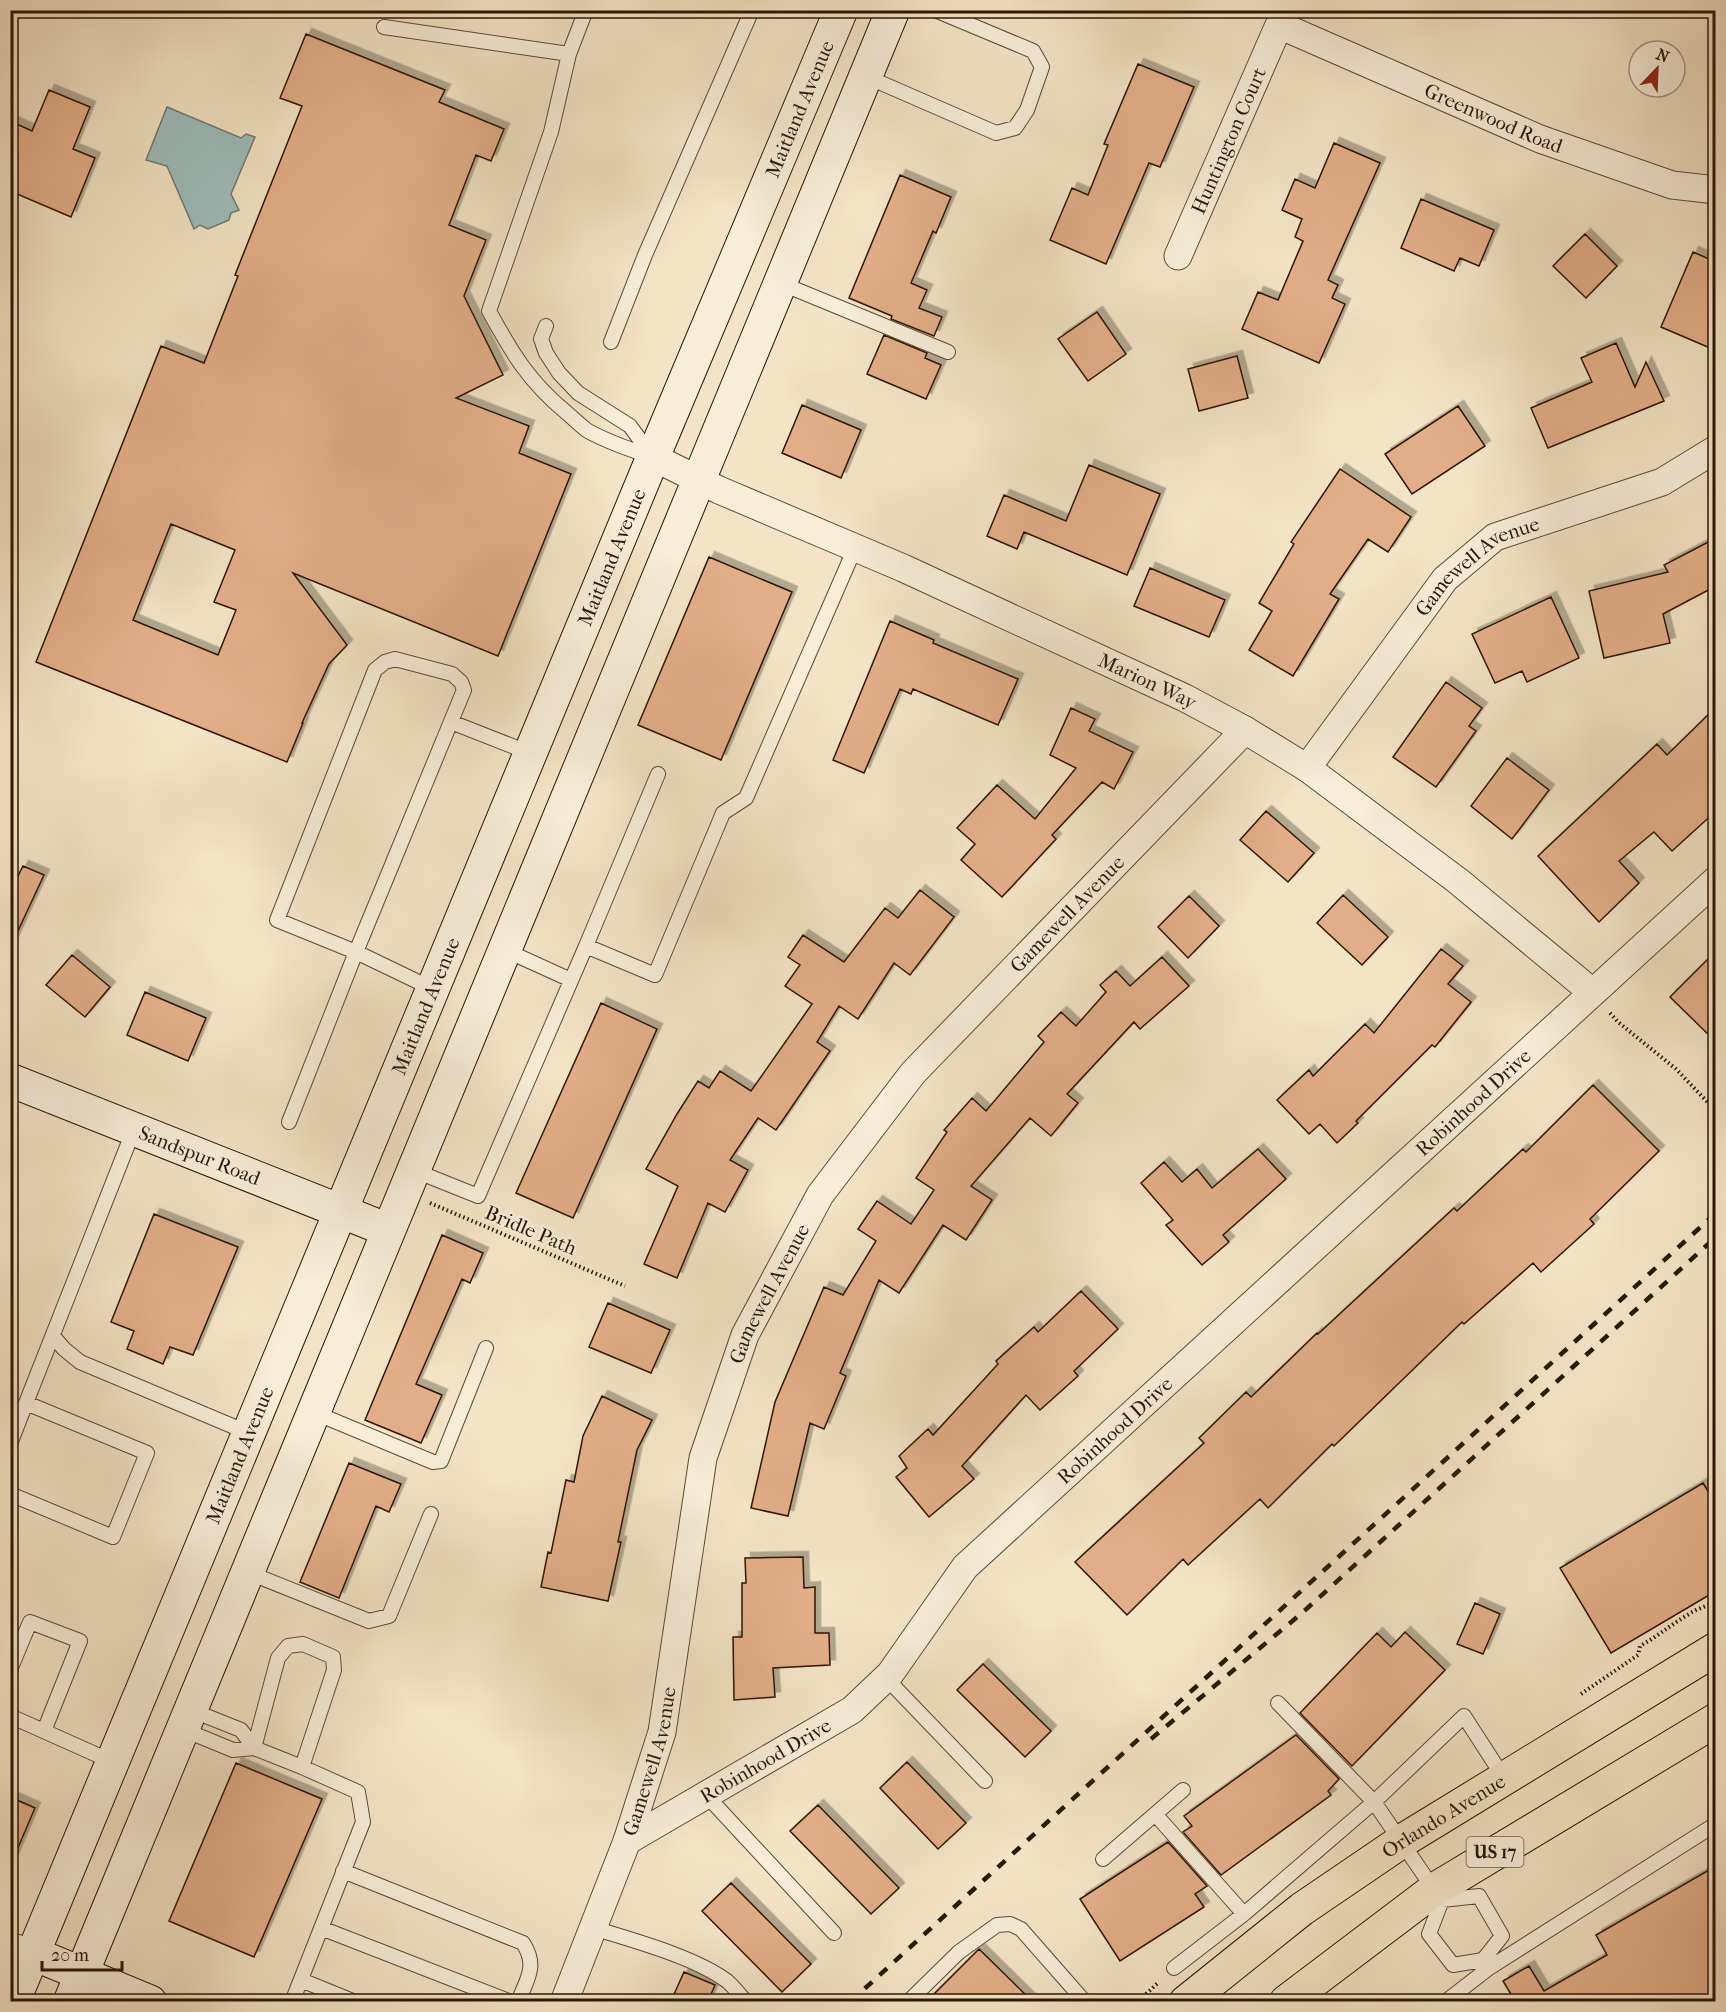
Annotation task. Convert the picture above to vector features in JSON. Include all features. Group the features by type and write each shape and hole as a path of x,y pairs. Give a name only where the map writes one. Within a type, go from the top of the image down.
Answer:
{"main road":[{"name":"Maitland Avenue","path":"14,2001 22,1950 113,1762 530,753 841,10"},
{"path":"76,1987 893,10"},
{"name":"Sandspur Road","path":"10,1080 388,1230"},
{"name":"Orlando Avenue","path":"1186,2001 1302,1909 1402,1840 1716,1649"},
{"name":"US 17","path":"1286,2001 1438,1895 1716,1720"},
{"path":"22,1950 76,1987 150,2001"}],"street":[{"name":"Greenwood Road","path":"1279,25 1540,139 1672,185 1716,190"},
{"name":"Huntington Court","path":"1178,256 1279,25"},
{"name":"Gamewell Avenue","path":"1307,768 1445,579 1495,537 1662,482 1716,449"},
{"name":"Marion Way","path":"653,457 1174,693 1245,730 1307,768 1458,881 1592,992"},
{"name":"Gamewell Avenue","path":"564,2001 627,1841 662,1732 703,1458 745,1335 820,1195 913,1073 1245,730"},
{"name":"Robinhood Drive","path":"627,1841 852,1710 886,1678 965,1567 1716,880"}],"lane":[{"path":"586,10 569,54 551,132 489,311 516,359 556,404 587,430 626,448 653,457"},
{"path":"611,342 645,255 752,10"},
{"path":"866,76 996,133 1015,128 1027,110 1042,67 1033,51 936,10"},
{"path":"384,27 569,54"},
{"path":"780,283 948,352"},
{"path":"546,326 541,339 546,353 559,373 578,393 630,426 653,457"},
{"path":"586,946 655,975 723,813 746,798 855,548"},
{"path":"289,1122 356,952 465,690 461,682 452,674 395,659 385,662 375,670 278,920 356,952 433,989"},
{"path":"451,722 530,753"},
{"path":"413,1170 478,1196 658,774"},
{"path":"504,950 571,980"},
{"path":"10,1444 134,1129"},
{"path":"53,1336 64,1350 80,1362 249,1433"},
{"path":"313,1412 433,1462 441,1461 486,1348"},
{"path":"10,1494 113,1537 147,1453 26,1403"},
{"path":"247,1572 369,1621 389,1616 431,1514"},
{"path":"10,1670 30,1622 80,1641 44,1731"},
{"path":"254,1748 278,1658 288,1646 303,1644 333,1657 334,1670 302,1767"},
{"path":"886,1678 985,1781"},
{"path":"1278,1703 1374,1802 1402,1840 1438,1895 1429,1934 1453,1965 1486,1964"},
{"path":"10,1716 113,1762"},
{"path":"1174,1968 1244,1914 1374,1802 1464,1716 1504,1778"},
{"path":"186,1719 233,1750 254,1748 357,1792 363,1822 292,2001"},
{"path":"186,1719 241,1730 254,1748"},
{"path":"1103,1859 1183,1790"},
{"path":"706,1795 834,1933"},
{"path":"1155,1814 1244,1914"},
{"path":"1445,2001 1486,1964 1716,1824"},
{"path":"343,1871 523,1943 530,1954 531,1968 518,2001"},
{"path":"1438,1895 1479,1896 1502,1936 1486,1964"},
{"path":"908,2001 959,1952 997,1925 1010,1924 1020,1929 1085,2001"},
{"path":"321,1928 510,2001"},
{"path":"593,1928 634,1940 714,1973 729,1983 746,2001"},
{"path":"301,1980 354,2001"}],"path":[{"path":"1592,992 1618,1022 1676,1069 1716,1111"},
{"name":"Bridle Path","path":"424,1201 625,1286"}],"water":[{"path":"167,107 241,138 246,134 255,137 231,194 239,210 231,213 229,220 208,229 200,225 194,229 167,166 146,160"}],"building":[{"path":"306,34 445,90 439,102 504,129 491,161 476,155 449,225 486,240 464,296 503,375 456,398 529,426 519,453 571,474 498,656 293,573 347,645 329,664 287,762 36,662 161,346 204,363 238,276 235,275 302,106 280,98","holes":["171,524 235,550 214,602 236,610 218,655 133,620"]},
{"path":"1138,64 1194,87 1160,167 1149,163 1106,264 1050,240 1072,188 1088,195 1108,145 1104,144"},
{"path":"49,90 90,107 73,149 95,158 71,217 10,191 10,121 32,131"},
{"path":"1334,143 1380,163 1328,280 1338,285 1332,298 1345,304 1319,363 1242,329 1258,292 1278,300 1303,241 1295,237 1302,219 1282,210 1295,179 1315,188"},
{"path":"900,175 951,197 936,233 933,231 911,283 927,290 919,308 942,317 934,336 891,319 892,316 849,298"},
{"path":"1421,199 1494,230 1479,266 1460,258 1454,271 1401,248"},
{"path":"1585,234 1617,266 1586,298 1553,266"},
{"path":"1693,252 1716,262 1716,336 1710,348 1661,327"},
{"path":"1097,312 1126,354 1088,381 1058,339"},
{"path":"884,335 927,353 925,358 941,365 926,399 867,374"},
{"path":"1616,343 1635,387 1646,362 1664,401 1548,448 1531,408 1592,382 1581,358"},
{"path":"1237,356 1248,398 1199,411 1188,369"},
{"path":"802,405 861,430 841,478 782,453"},
{"path":"1458,406 1485,446 1412,494 1385,454"},
{"path":"1089,465 1160,494 1127,575 1024,532 1017,549 987,536 1004,495 1066,521"},
{"path":"1340,469 1411,517 1388,552 1368,539 1330,594 1339,599 1293,676 1249,650 1272,611 1259,603 1294,544 1291,542"},
{"path":"1716,538 1716,586 1663,614 1670,643 1604,658 1589,591 1668,572 1664,565"},
{"path":"709,557 792,592 721,760 638,725"},
{"path":"1150,568 1225,600 1209,637 1134,606"},
{"path":"1551,597 1579,658 1527,682 1522,671 1495,683 1472,634"},
{"path":"890,621 934,640 933,643 1018,679 998,725 913,689 911,694 900,689 864,773 833,760"},
{"path":"1446,682 1482,708 1469,726 1476,731 1436,787 1393,757"},
{"path":"1716,707 1716,811 1672,851 1654,832 1619,861 1639,883 1599,922 1538,856 1657,744 1667,755"},
{"path":"1071,708 1095,719 1089,731 1133,752 1114,789 1102,782 1052,835 1056,839 1002,897 961,860 975,844 957,828 997,785 1035,819 1076,768 1050,755"},
{"path":"1507,758 1549,790 1512,839 1471,806"},
{"path":"1266,811 1314,853 1288,882 1240,840"},
{"path":"23,866 44,875 10,948 10,892"},
{"path":"920,890 954,917 910,975 894,963 858,1019 839,1006 817,1042 830,1051 776,1130 758,1118 730,1160 748,1170 725,1212 708,1203 677,1278 644,1264 678,1186 646,1169 698,1081 709,1088 720,1071 751,1091 812,1004 785,986 800,965 788,957 803,935 844,962 885,908 898,918"},
{"path":"1343,895 1388,937 1362,965 1317,923"},
{"path":"1189,896 1219,926 1188,958 1158,927"},
{"path":"1441,949 1463,966 1448,984 1471,1002 1435,1047 1432,1045 1337,1143 1320,1124 1309,1134 1277,1100 1309,1070 1313,1076 1365,1024 1374,1033"},
{"path":"1716,951 1716,1042 1670,997"},
{"path":"72,955 110,987 85,1017 46,985"},
{"path":"1162,957 1189,986 1140,1029 1134,1022 1067,1094 1078,1103 1051,1136 1030,1118 971,1186 992,1200 966,1240 943,1225 899,1293 879,1280 840,1373 846,1376 824,1429 810,1423 788,1516 751,1508 775,1402 824,1287 843,1295 876,1241 858,1229 877,1201 911,1224 934,1190 916,1178 947,1132 944,1130 972,1098 986,1111 1044,1042 1038,1036 1061,1012 1076,1026 1106,992 1100,985 1116,971 1130,986"},
{"path":"145,992 206,1018 188,1061 127,1035"},
{"path":"601,1003 657,1029 573,1218 516,1193"},
{"path":"1593,1085 1659,1151 1590,1219 1594,1224 1541,1272 1533,1263 1464,1324 1462,1322 1334,1446 1332,1444 1268,1508 1260,1499 1188,1565 1183,1559 1127,1615 1075,1562 1204,1443 1199,1438 1246,1392 1251,1397 1317,1333 1454,1208 1457,1211 1523,1149 1526,1152"},
{"path":"1258,1149 1286,1179 1223,1235 1229,1242 1202,1265 1166,1225 1173,1220 1141,1183 1164,1162 1182,1182 1197,1169 1212,1188"},
{"path":"154,1214 238,1247 193,1355 170,1347 163,1364 127,1349 134,1331 111,1322"},
{"path":"442,1235 483,1253 470,1283 462,1279 416,1384 442,1395 421,1443 365,1420"},
{"path":"1081,1291 1118,1329 1074,1371 1078,1376 1040,1410 1026,1395 962,1466 974,1479 929,1517 896,1477 907,1468 899,1456 928,1429 933,1435 998,1364 996,1361 1034,1327 1038,1332"},
{"path":"608,1303 670,1330 651,1373 589,1347"},
{"path":"602,1396 652,1420 637,1450 608,1601 541,1587 548,1552 551,1553 566,1480 574,1482 583,1436"},
{"path":"349,1463 401,1484 389,1512 376,1506 339,1598 300,1582"},
{"path":"1703,1483 1716,1504 1716,1591 1611,1653 1560,1568"},
{"path":"803,1557 804,1588 815,1587 815,1633 829,1633 830,1665 773,1668 775,1697 734,1700 733,1637 742,1637 742,1583 746,1583 745,1558"},
{"path":"1475,1603 1500,1614 1483,1654 1457,1644"},
{"path":"1405,1632 1445,1670 1352,1766 1300,1713 1377,1633 1391,1647"},
{"path":"983,1664 1051,1731 1025,1757 957,1690"},
{"path":"1296,1735 1339,1779 1328,1791 1331,1795 1221,1875 1183,1832 1192,1826 1184,1816"},
{"path":"907,1762 966,1823 938,1849 880,1788"},
{"path":"236,1763 322,1799 254,1957 169,1921"},
{"path":"10,1797 35,1808 11,1864 10,1864"},
{"path":"818,1805 899,1888 871,1914 790,1831"},
{"path":"1168,1842 1207,1886 1195,1894 1204,1907 1120,1961 1080,1899"},
{"path":"1716,1866 1716,2001 1515,2001 1503,1981 1529,1966 1544,1991 1607,1955 1596,1935"},
{"path":"731,1883 811,1964 782,1992 702,1911"},
{"path":"979,1949 1032,2001 927,2001"},
{"path":"684,1972 715,1985 708,2001 671,2001"}],"railway":[{"path":"850,2002 1716,1213"},
{"path":"1151,1739 1302,1613 1716,1237"}]}
